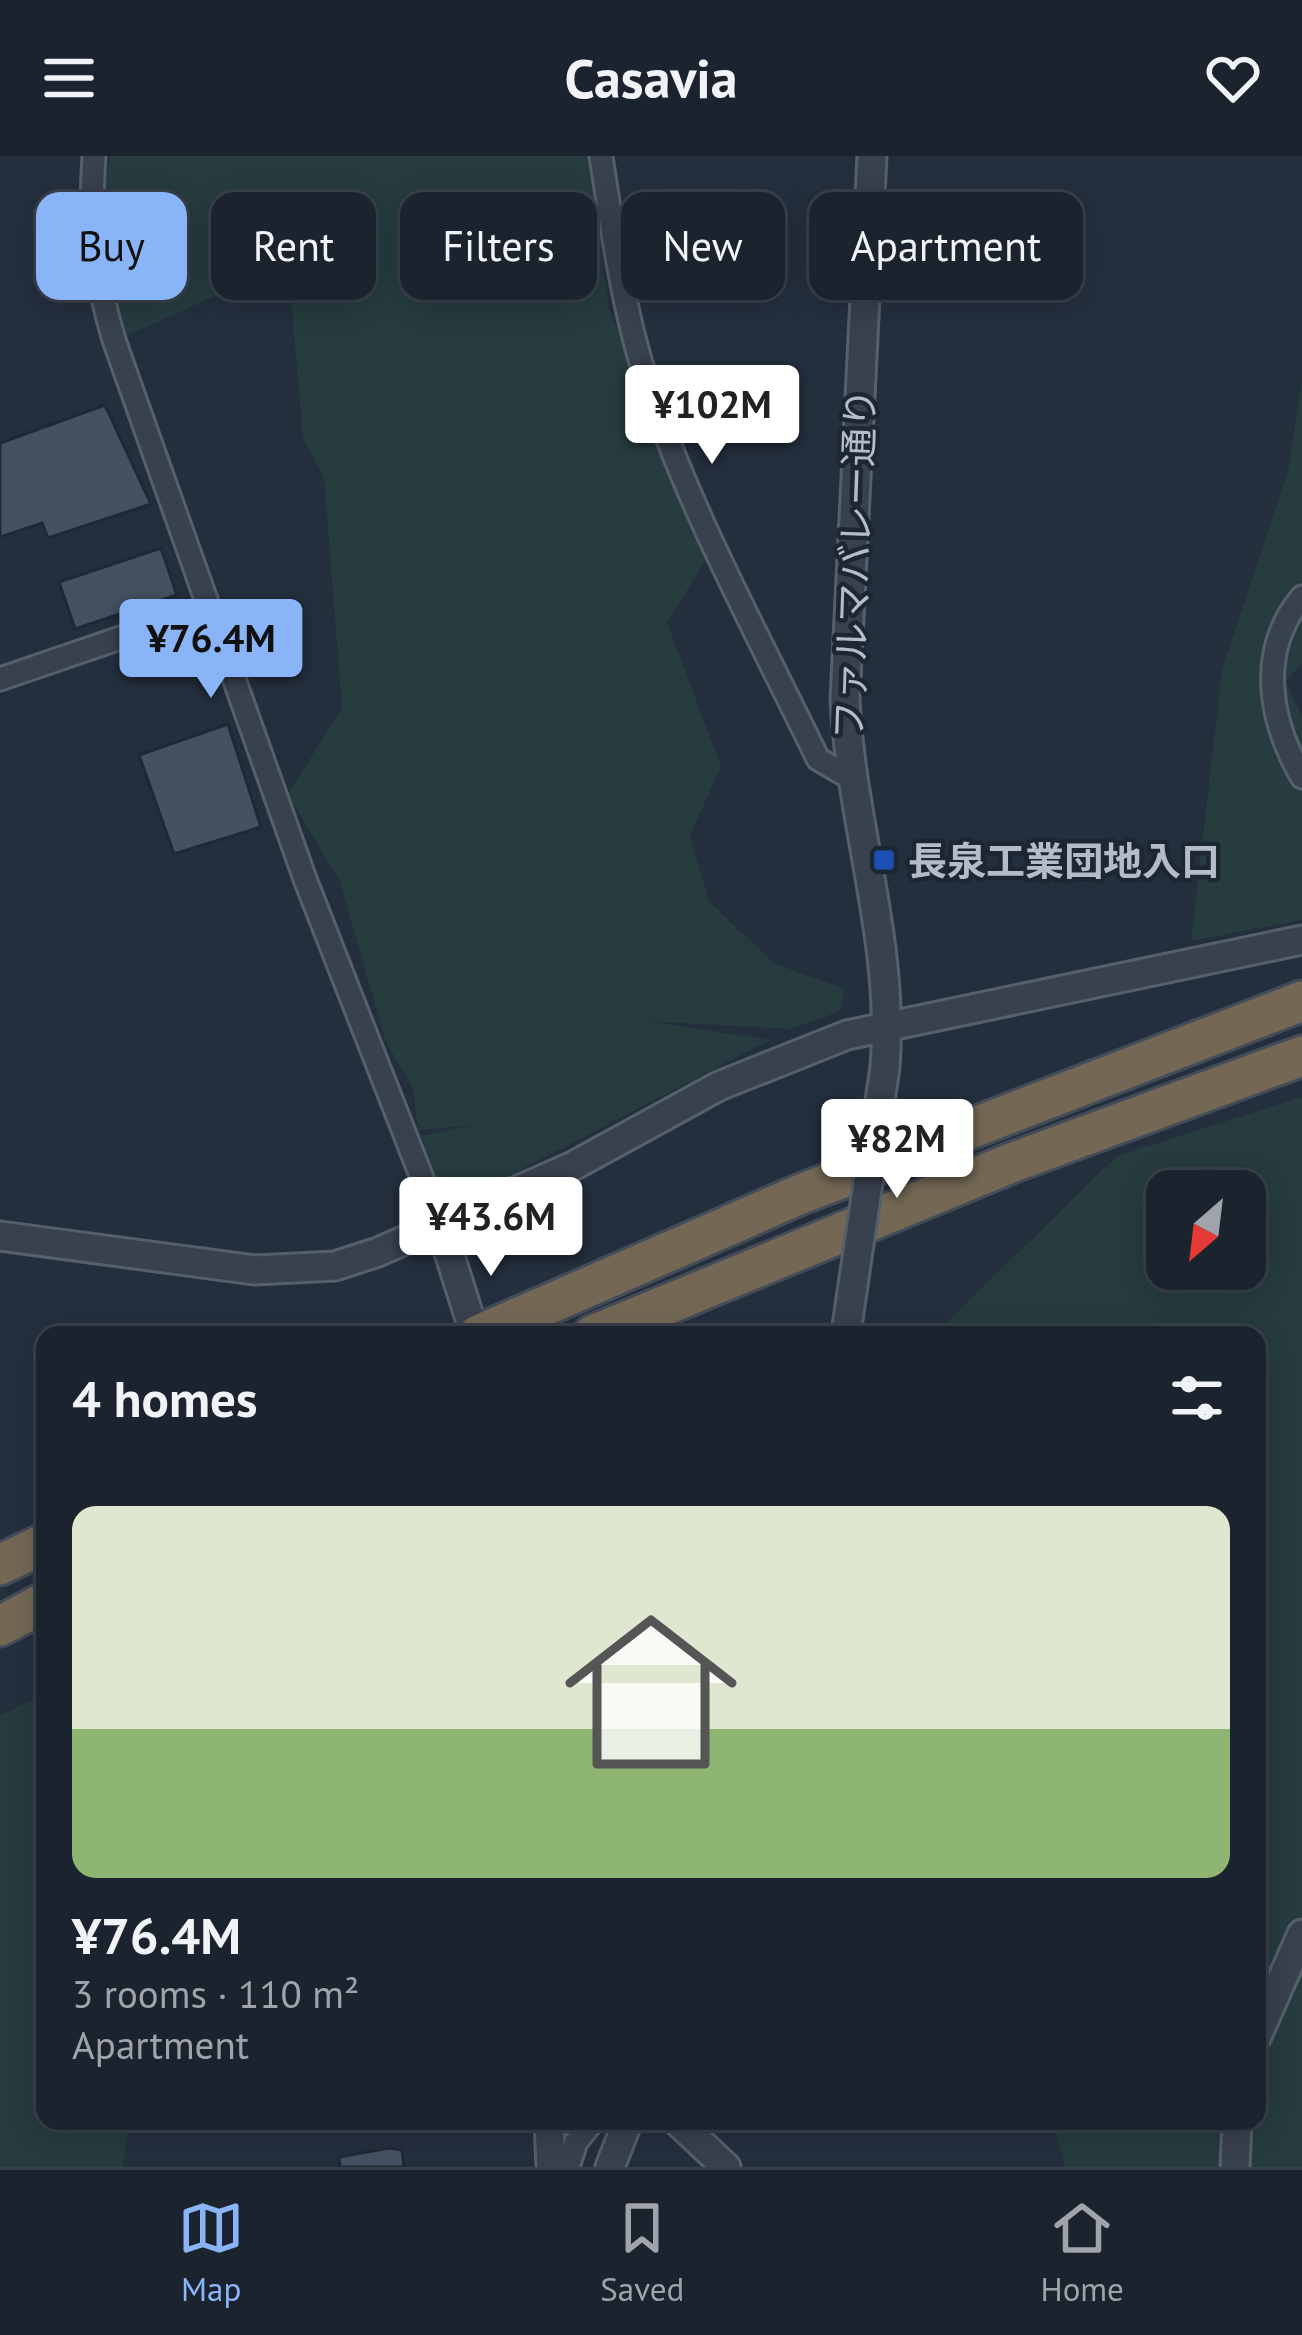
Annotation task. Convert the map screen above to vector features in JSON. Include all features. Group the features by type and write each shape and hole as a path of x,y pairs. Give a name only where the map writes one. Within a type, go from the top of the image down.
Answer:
{"highway":[{"path":"498,1326 801,1194 1302,1001"},
{"path":"615,1326 1011,1163 1302,1056"},
{"path":"0,1565 36,1547"},
{"path":"0,1626 36,1607"}],"street":[{"path":"94,156 89,217 96,278 304,880 443,1232 474,1326"},
{"path":"601,156 619,269 644,373 691,491 818,759 849,777"},
{"name":"ファルマバレー通り","path":"848,1326 889,1022 886,961 849,777 845,699 872,156"},
{"path":"1302,597 1277,639 1272,711 1302,777"},
{"path":"0,680 208,608"},
{"path":"0,1235 254,1270 302,1271 443,1232 719,1086 889,1022 1302,940"},
{"path":"1266,2016 1302,1934"},
{"path":"549,2130 551,2167"},
{"path":"568,2167 586,2130"},
{"path":"610,2167 624,2130"},
{"path":"683,2130 702,2156 726,2167"},
{"path":"1235,2167 1237,2130"}],"green space":[{"path":"110,156 589,156 594,192 400,192 400,300 597,300 597,217 609,309 711,552 667,622 721,767 690,835 709,902 775,964 845,989 840,1011 791,1029 646,1021 770,1040 447,1208 421,1136 475,1125 418,1130 413,1088 386,1042 340,882 288,794 342,708 324,477 303,438 291,300 376,300 376,192 211,192 211,298 126,336 116,300 187,300 187,192 105,192"},
{"path":"1302,379 1302,664 1286,681 1302,717 1302,920 1191,941 1222,670 1288,471"},
{"path":"1302,1097 1302,2167 1065,2167 1055,2130 1266,2130 1266,1326 943,1326 1117,1156"},
{"path":"36,1698 36,2130 128,2130 123,2167 0,2167 0,1716"}],"building":[{"path":"105,405 151,504 48,538 42,523 0,537 0,443"},
{"path":"161,548 177,595 75,629 59,582"},
{"path":"228,724 261,827 174,854 139,755"},
{"path":"402,2150 404,2167 340,2167 339,2157"}],"place":[{"name":"長泉工業団地入口","path":"884,860"}]}
